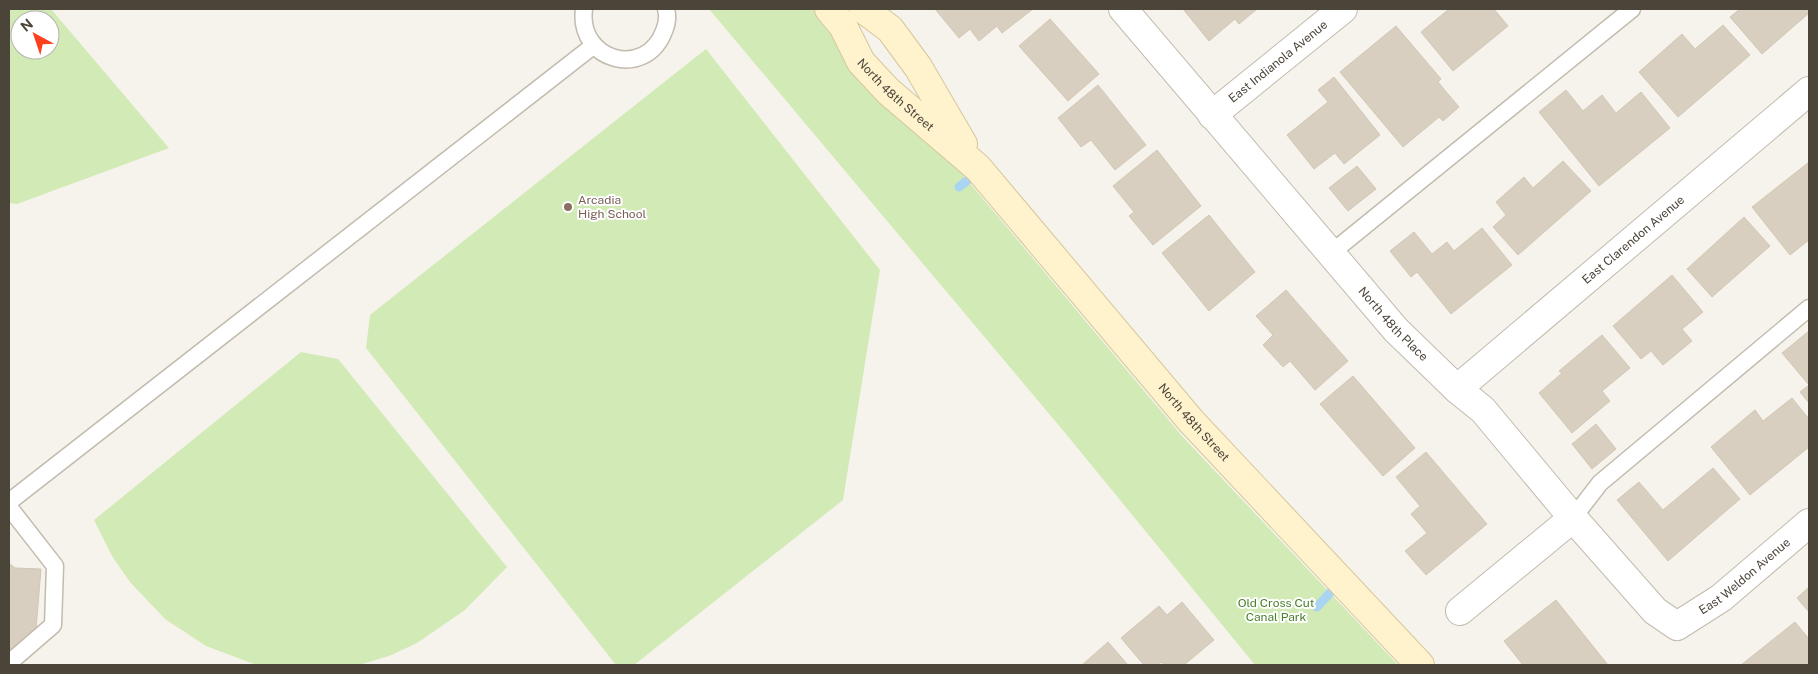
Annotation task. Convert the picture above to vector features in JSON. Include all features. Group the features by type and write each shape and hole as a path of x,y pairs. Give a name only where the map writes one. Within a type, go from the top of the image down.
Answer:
{"street":[{"name":"North 48th Street","path":"828,9 843,26 861,62 888,91 978,168 1191,421 1420,665"},
{"name":"North 48th Street","path":"863,9 890,29 918,67 978,168"},
{"name":"North 48th Place","path":"1122,9 1396,330 1483,410 1655,612 1677,626"},
{"name":"East Indianola Avenue","path":"1212,115 1343,9"},
{"name":"East Clarendon Avenue","path":"1457,388 1809,91"},
{"path":"1460,611 1573,518"},
{"name":"East Weldon Avenue","path":"1677,626 1721,598 1809,523"}],"lane":[{"path":"584,9 583,20 586,33 593,46 603,54 616,59 630,60 643,56 654,49 662,38 666,25 666,9"},
{"path":"1330,254 1632,9"},
{"path":"9,502 593,46"},
{"path":"1573,518 1600,483 1809,308"},
{"path":"9,508 55,566 54,625 9,663"}],"green space":[{"path":"9,9 51,9 10,10 10,60 60,60 60,20 169,148 17,204 9,203"},
{"name":"Old Cross Cut Canal Park","path":"709,9 818,9 963,175 1182,436 1398,665 1255,665 1066,434"},
{"path":"706,49 880,270 843,500 634,665 616,665 366,348 370,315"},
{"path":"301,352 338,359 507,567 465,610 417,643 389,656 359,665 257,665 206,646 165,619 130,582 112,556 94,520"}],"building":[{"path":"935,9 1033,9 1002,33 997,26 979,41 970,29 959,38"},
{"path":"1183,9 1257,9 1239,24 1235,19 1209,41"},
{"path":"1449,9 1494,9 1508,26 1453,71 1421,32"},
{"path":"1740,9 1809,9 1809,13 1762,54 1730,17"},
{"path":"1050,19 1099,74 1068,101 1019,46"},
{"path":"1723,25 1750,55 1678,117 1639,72 1682,34 1695,49"},
{"path":"1396,26 1441,79 1438,82 1459,107 1443,121 1439,117 1403,147 1340,72"},
{"path":"1334,77 1380,135 1344,164 1335,153 1314,169 1287,135 1328,102 1318,90"},
{"path":"1098,85 1146,145 1115,170 1091,140 1081,147 1058,118"},
{"path":"1566,90 1583,111 1602,95 1616,113 1641,92 1670,128 1599,186 1539,112"},
{"path":"1157,150 1201,206 1153,245 1129,216 1134,212 1113,186"},
{"path":"1563,161 1591,191 1518,255 1493,227 1506,215 1496,202 1524,177 1533,188"},
{"path":"1809,162 1809,240 1790,255 1752,207"},
{"path":"1357,166 1376,189 1348,211 1329,188"},
{"path":"1209,215 1255,272 1209,311 1162,253"},
{"path":"1744,217 1770,246 1712,297 1687,269"},
{"path":"1482,228 1512,265 1451,314 1417,272 1411,277 1390,251 1414,232 1432,254 1447,242 1454,251"},
{"path":"1672,275 1703,312 1682,329 1692,341 1663,365 1651,351 1641,359 1613,326"},
{"path":"1286,290 1348,361 1315,390 1290,361 1283,367 1263,345 1273,335 1256,316"},
{"path":"1809,331 1809,385 1782,353"},
{"path":"1602,335 1630,368 1602,391 1610,401 1572,433 1539,393 1562,373 1559,371"},
{"path":"1353,376 1415,448 1383,476 1320,404"},
{"path":"1809,385 1809,403 1800,392"},
{"path":"1792,398 1809,419 1809,447 1750,495 1711,447 1755,410 1763,421"},
{"path":"1596,424 1616,449 1592,469 1572,444"},
{"path":"1426,452 1487,524 1426,575 1405,551 1427,533 1411,514 1420,506 1396,477"},
{"path":"1713,468 1740,499 1668,561 1617,500 1639,482 1663,510"},
{"path":"9,563 15,568 41,569 36,629 9,652"},
{"path":"1809,587 1809,612 1797,598"},
{"path":"1556,600 1608,665 1523,665 1504,641"},
{"path":"1182,602 1214,640 1184,665 1164,665 1162,662 1157,665 1144,665 1121,638 1159,606 1167,615"},
{"path":"1795,622 1809,639 1809,663 1806,665 1741,665"},
{"path":"1108,642 1128,665 1082,665"}],"waterway":[{"path":"959,187 978,172"},
{"path":"1317,607 1339,583"}],"place":[{"name":"Arcadia High School","path":"568,207"}]}
